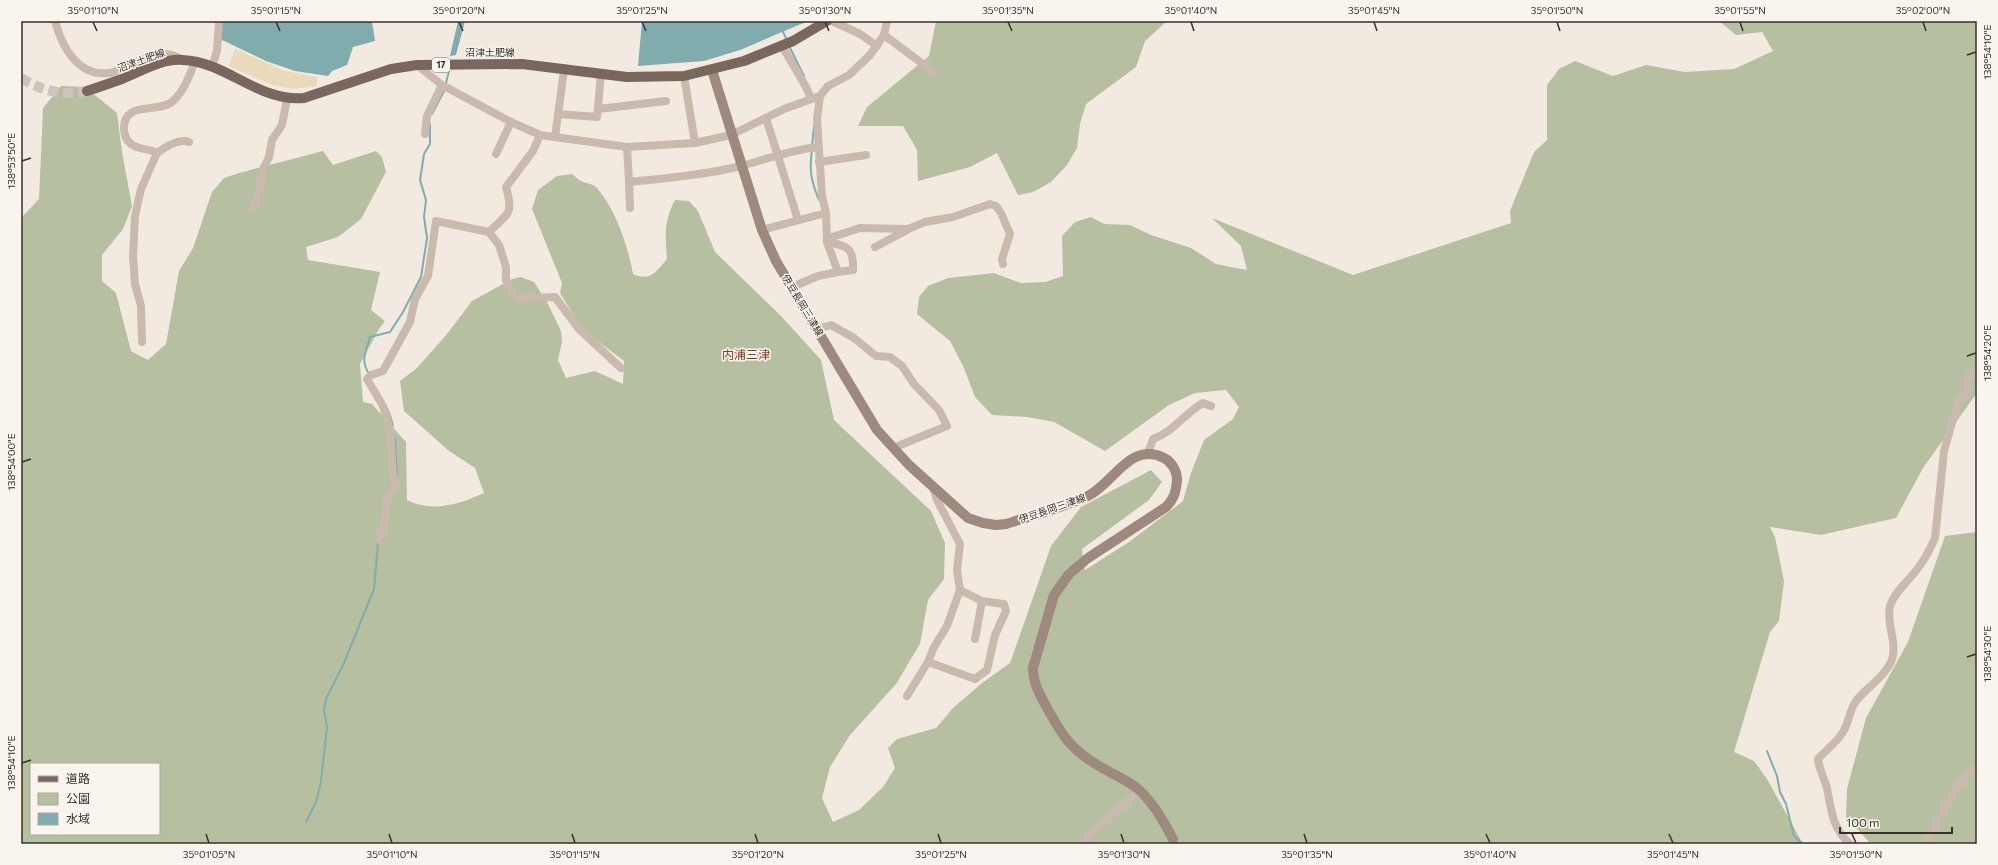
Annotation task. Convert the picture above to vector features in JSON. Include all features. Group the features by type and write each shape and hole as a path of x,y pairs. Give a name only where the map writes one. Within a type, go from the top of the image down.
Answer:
{"main road":[{"name":"沼津土肥線","path":"87,91 160,64 181,59 195,61 212,67 264,92 287,99 304,98 391,69 417,65 522,64 630,77 684,76 744,61 793,41 827,21"},
{"name":"伊豆長岡三津線","path":"712,70 731,135 762,230 776,261 877,430 893,448 933,487 968,518 983,524 1006,524 1090,495 1138,454 1148,453"},
{"path":"1148,453 1168,459 1176,470 1176,489 1174,499 1166,507 1088,558 1068,574 1054,595 1033,673 1037,690 1064,739 1081,755 1128,781 1140,790 1154,808 1172,839"}],"street":[{"path":"55,21 59,36 69,53 78,64 92,72 110,73 150,57 163,54 169,54 181,59"},
{"path":"212,67 217,51 219,21"},
{"path":"832,21 860,34 877,46"},
{"path":"838,272 828,240 826,213 822,196 817,119 820,96 828,86 858,67 877,46 884,35 887,21"},
{"path":"884,35 935,73"},
{"path":"782,46 806,87 811,99"},
{"path":"157,153 132,144 124,132 125,119 129,114 145,107 167,105 173,102 185,84 195,61"},
{"path":"417,65 442,85 511,122 540,135 627,147 695,143 731,135 766,118 820,96"},
{"path":"555,137 564,70"},
{"path":"558,114 597,117 601,74"},
{"path":"684,76 695,143"},
{"path":"425,134 427,116 442,85"},
{"path":"252,207 259,194 263,169 269,157 272,140 282,125 287,99"},
{"path":"598,109 666,101"},
{"path":"766,118 779,154 798,220"},
{"path":"496,154 511,122"},
{"path":"489,232 510,211 511,203 506,187 533,150 540,135"},
{"path":"142,342 141,306 134,277 135,216 141,189 157,153 165,147 184,140 189,142"},
{"path":"627,147 630,208"},
{"path":"629,182 698,174 741,166 779,154 818,147"},
{"path":"819,162 866,156"},
{"path":"875,247 908,229 925,222 953,217 990,204 996,206 1001,213 1010,234 1002,259 1003,264"},
{"path":"762,230 826,213"},
{"path":"378,539 384,526 388,498 396,488 390,429 383,406 368,384 369,377 383,371 410,322 415,299 428,276 430,239 436,221 489,232 498,245 506,267 506,280 518,299 555,298 579,329 621,368"},
{"path":"828,240 860,228 908,229"},
{"path":"792,287 818,276 853,270 852,254 848,247 828,240"},
{"path":"817,329 831,325 854,338 876,356 890,357 902,366 914,384 939,410 947,426 893,448"},
{"path":"1850,844 1831,818 1826,788 1818,759 1843,732 1850,712 1856,701 1889,666 1894,656 1894,642 1889,622 1890,607 1896,596 1924,559 1935,538 1944,451 1958,402 1967,392 1966,380 1976,369"},
{"path":"1148,453 1153,439 1165,435 1190,411 1203,403 1211,406"},
{"path":"907,696 928,662 934,647 946,626 960,590 957,570 960,544 936,500 933,487"},
{"path":"928,662 975,679 987,670 995,635 1006,611 1004,604 982,601 960,590"},
{"path":"975,638 982,601"},
{"path":"1923,844 1928,839 1955,790 1966,775 1977,768"},
{"path":"1084,844 1087,838 1140,790"}],"green space":[{"path":"936,21 1167,21 1145,41 1136,67 1086,104 1080,124 1077,148 1067,165 1051,182 1033,192 1018,195 997,153 970,167 918,181 917,150 903,126 858,126 867,107 929,56"},
{"path":"1719,21 1977,21 1977,393 1923,468 1896,518 1821,535 1770,527 1775,537 1784,581 1779,621 1770,632 1734,752 1754,761 1767,779 1803,844 21,844 21,218 39,199 43,108 61,86 85,87 117,113 122,152 132,206 123,229 102,255 102,281 116,293 131,351 148,360 166,344 179,271 193,248 212,192 224,178 323,151 333,165 376,151 382,157 386,172 361,219 338,237 306,247 308,260 380,272 371,310 385,321 360,364 363,402 372,404 406,442 407,500 426,506 446,506 465,501 484,493 475,468 449,451 404,411 400,381 417,368 447,334 472,301 512,279 521,277 534,282 548,304 561,331 562,342 558,360 566,378 595,371 623,384 624,361 582,329 560,293 562,283 532,209 538,190 557,176 572,174 580,180 596,187 616,218 628,252 633,274 644,277 656,272 667,259 666,229 671,207 675,200 689,201 698,211 715,252 782,317 821,360 834,420 931,511 945,543 944,579 928,600 920,644 896,684 850,735 830,767 822,798 833,822 859,810 883,787 895,768 888,748 897,739 936,728 953,708 982,683 1010,663 1051,546 1081,507 1151,470 1162,482 1149,500 1082,549 1085,570 1129,542 1183,501 1191,473 1204,440 1233,419 1239,407 1226,390 1195,393 1169,405 1105,451 1054,422 1027,417 992,415 975,397 964,368 950,341 917,314 919,297 928,286 948,278 994,273 1021,283 1045,282 1063,276 1062,236 1075,222 1091,217 1104,224 1130,225 1151,235 1191,248 1216,264 1247,270 1241,246 1212,218 1353,275 1511,223 1510,211 1534,152 1547,140 1547,85 1559,69 1575,61 1613,76 1646,65 1685,72 1734,69 1773,51 1762,32 1736,35"},
{"path":"1977,532 1977,844 1871,844 1846,817 1847,789 1866,718 1908,642 1945,536"}],"sand":[{"path":"235,49 285,71 317,77 317,86 293,89 272,85 229,66"}],"water":[{"path":"221,21 372,21 375,41 353,47 347,65 332,71 328,76 295,71 266,61 220,39"},
{"path":"458,21 465,21 456,55 450,56"},
{"path":"642,21 808,21 740,50 704,61 638,66"}],"waterway":[{"path":"783,32 787,40"},
{"path":"789,46 804,76"},
{"path":"446,83 449,71"},
{"path":"432,114 444,91"},
{"path":"369,374 364,360 370,337 390,332 403,312 421,277 427,238 424,217 426,200 420,180 424,154 430,144 430,124"},
{"path":"812,146 814,126"},
{"path":"812,150 811,175 819,200"},
{"path":"388,410 393,425"},
{"path":"395,439 397,476"},
{"path":"306,822 316,802 321,782 327,727 324,710 326,699 344,663 374,589 378,542"},
{"path":"1767,751 1777,776 1780,792 1786,804 1794,836 1803,844"}],"tunnel":[{"path":"21,78 37,86 61,93 87,91"}],"district":[{"name":"内浦三津","path":"746,355"}]}
